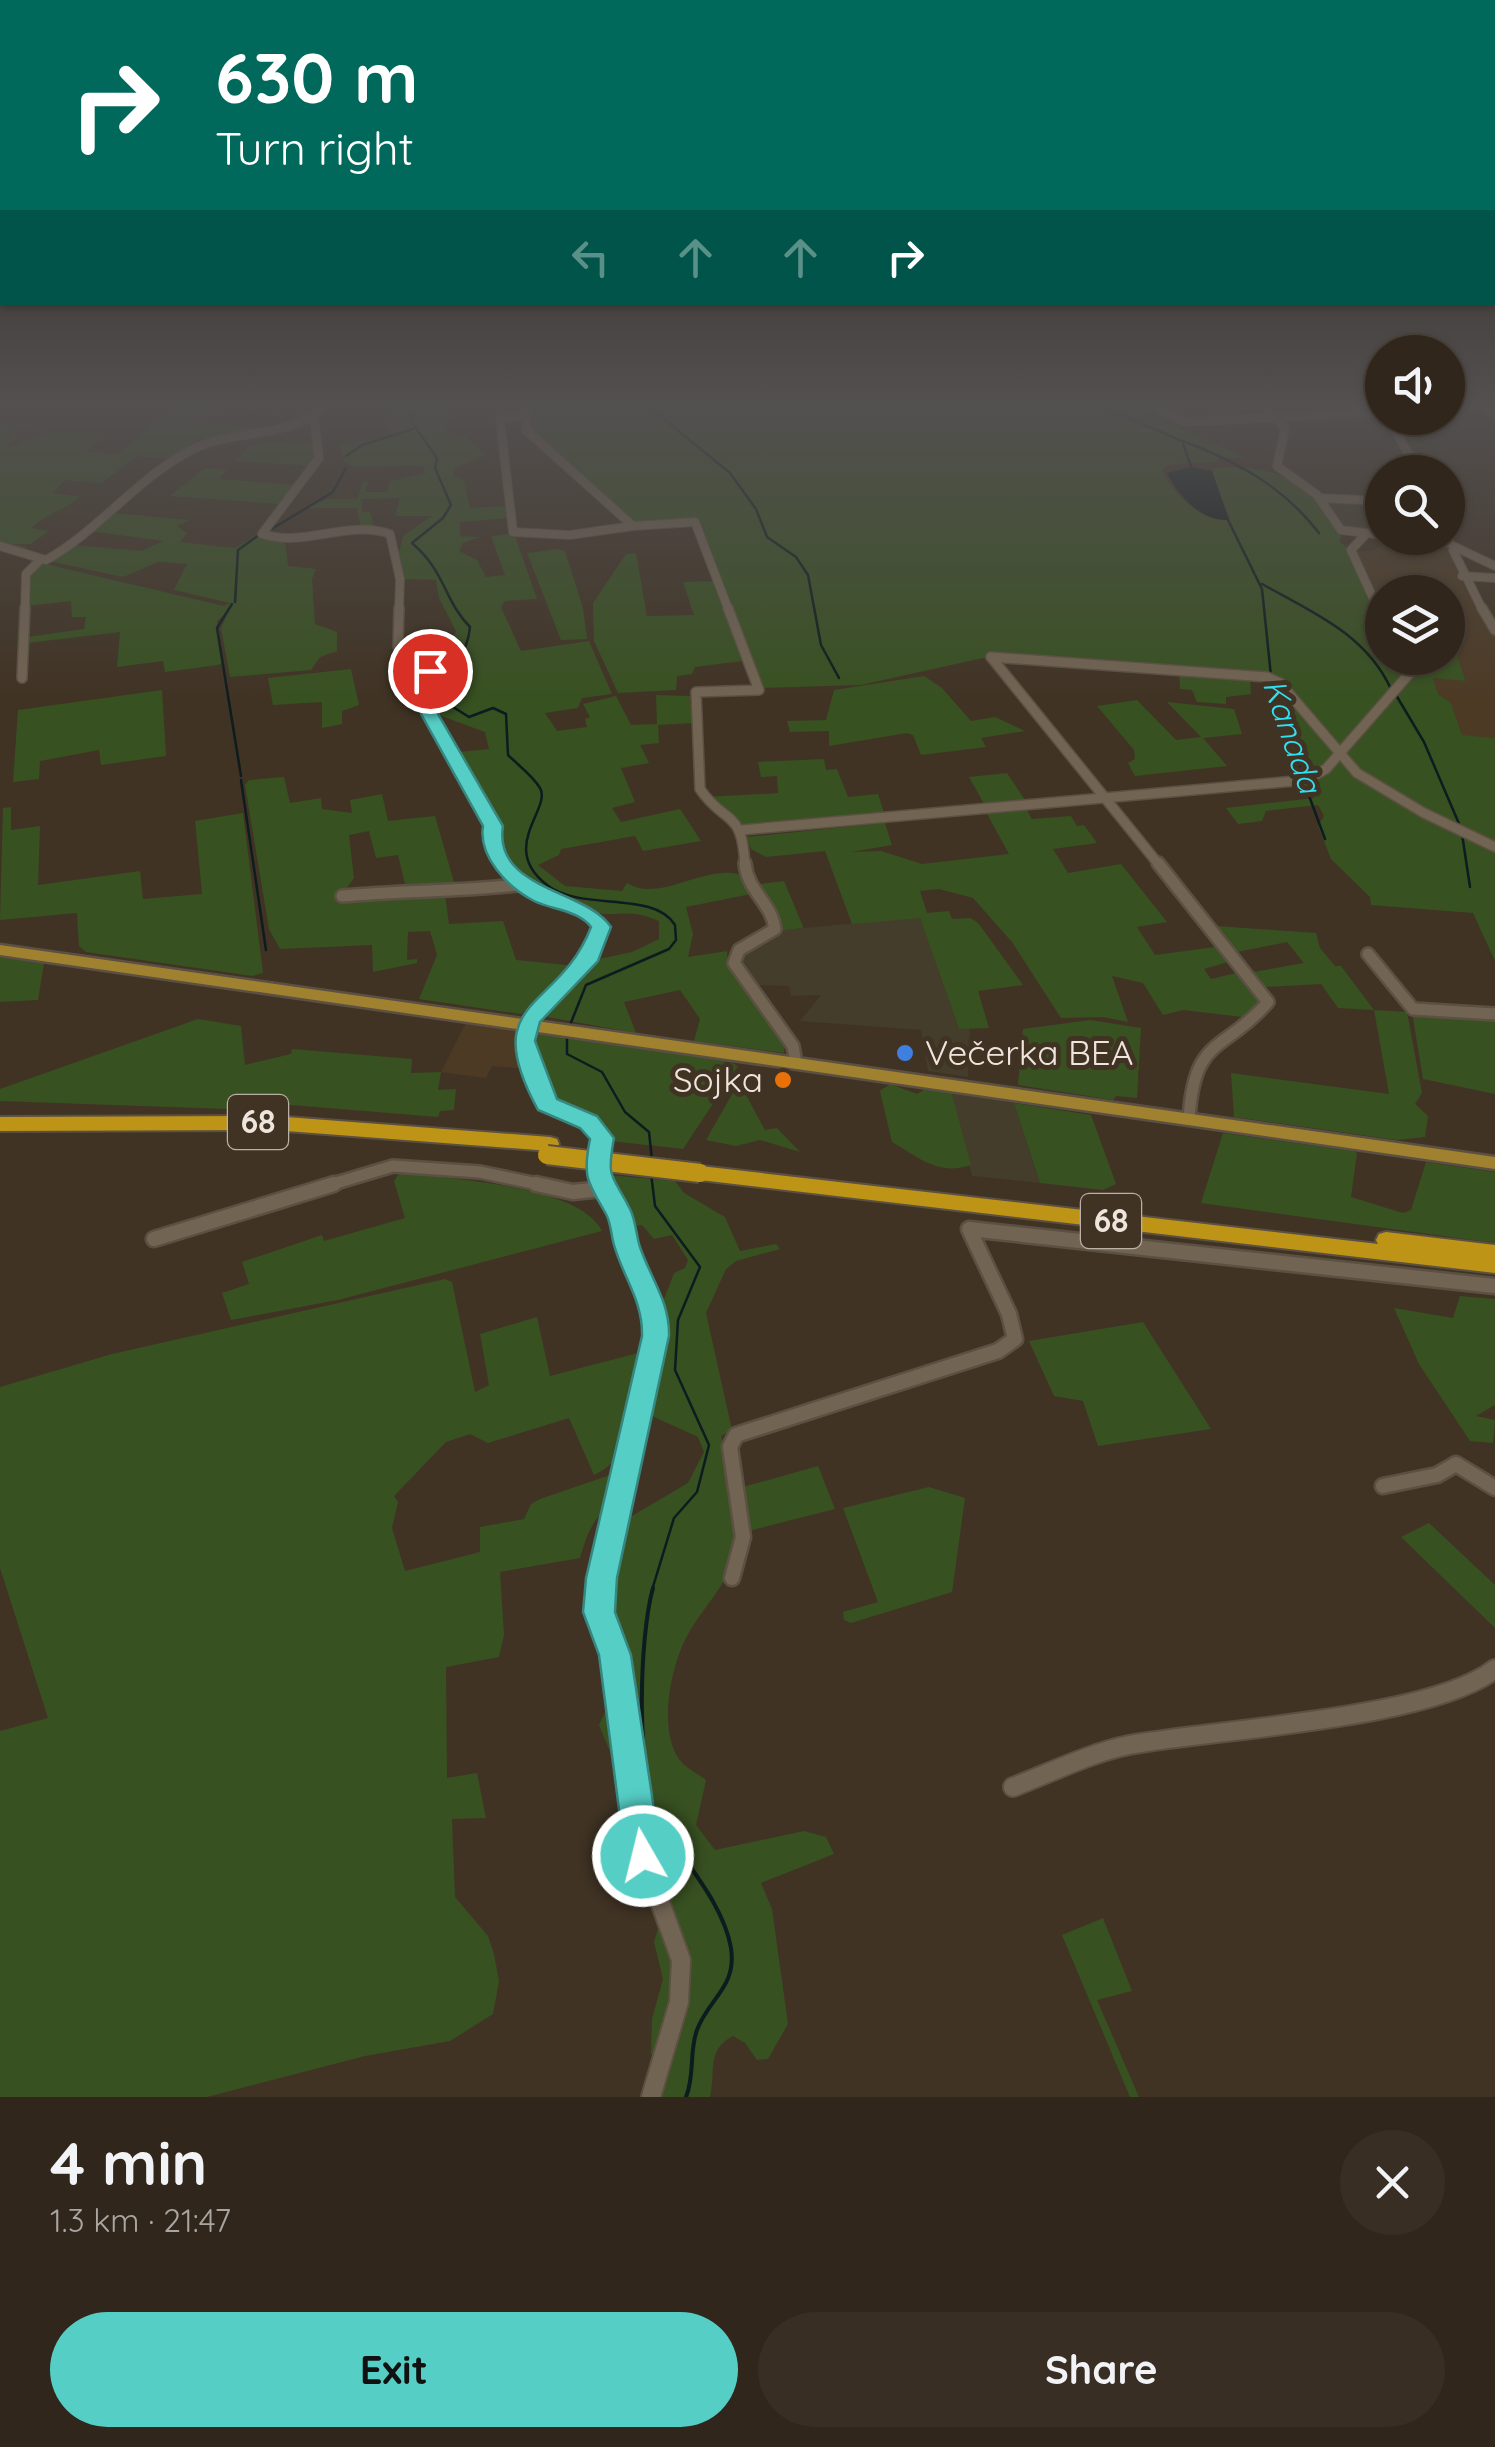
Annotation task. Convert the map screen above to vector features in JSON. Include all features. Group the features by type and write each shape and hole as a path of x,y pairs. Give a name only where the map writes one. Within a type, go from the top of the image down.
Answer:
{"highway":[{"name":"68","path":"0,1124 273,1123 548,1149 1495,1266"},
{"name":"68","path":"0,1135 268,1133 548,1149"},
{"name":"68","path":"702,1167 1495,1253"}],"main road":[{"path":"0,950 1495,1163"}],"street":[{"path":"22,678 26,574 120,505"},
{"path":"284,505 262,534 287,540 337,530 370,529 392,537 400,579 398,648 430,671 426,700 434,727 453,751 493,826 490,842 496,857 538,895 592,914 602,933 578,972 527,1024 524,1041 547,1104 589,1122 602,1138 597,1165 601,1189 620,1213 627,1247 656,1313 656,1336 602,1578 599,1612 615,1655 643,1856 680,1960 679,2002 651,2097"},
{"path":"509,505 512,532 570,535 695,522 760,690 696,692 693,700 702,794 730,814 741,830 747,852 747,880 776,923 770,935 739,950 734,963 793,1046 796,1063"},
{"path":"609,505 633,526"},
{"path":"1323,505 1338,528 1364,536 1351,550 1354,568 1365,587"},
{"path":"0,546 39,561"},
{"path":"1465,549 1493,562"},
{"path":"1465,576 1495,578"},
{"path":"1465,581 1495,630"},
{"path":"1189,1120 1192,1077 1199,1057 1268,1002 991,658 1267,677 1280,683 1357,773 1495,846"},
{"path":"741,830 1306,780 1326,769 1407,675"},
{"path":"342,896 406,890 468,892 526,884"},
{"path":"1368,954 1413,1009 1495,1014"},
{"path":"154,1239 393,1166 480,1172 573,1192 601,1189"},
{"path":"732,1578 743,1537 730,1447 736,1436 998,1350 1015,1339 1009,1314 968,1235 969,1230 1495,1286"},
{"path":"1384,1486 1437,1475 1456,1464 1495,1488"},
{"path":"1013,1787 1124,1746 1382,1708 1477,1683 1495,1669"}],"shaded area":[{"path":"1224,505 1229,520 1209,516 1192,506"},
{"path":"1326,505 1365,505 1365,529 1340,528"},
{"path":"1353,551 1365,551 1365,555 1452,555 1459,575 1365,577"},
{"path":"1465,587 1495,633 1495,738 1462,736 1451,703 1438,694 1433,678 1466,680"},
{"path":"920,917 959,1029 970,1029 968,1077 928,1071 921,1030 800,1021 821,995 791,996 789,986 756,985 748,980 738,957 783,930"},
{"path":"466,1023 516,1030 529,1069 492,1066 486,1078 441,1072"},
{"path":"951,1091 1014,1103 1040,1183 972,1176"}],"green space":[{"path":"0,505 70,505 31,528 49,531 31,544 12,544 27,547 21,552 0,544"},
{"path":"362,505 362,512 370,512 374,526 361,528 357,508 304,508"},
{"path":"398,505 506,506 508,518 460,522 460,536 481,537 463,543 459,551 477,560 486,577 505,575 491,536 514,533 537,599 505,601 501,607 521,651 589,641 612,694 582,698 578,708 545,713 557,731 587,727 585,719 590,717 583,704 616,696 631,725 657,724 656,695 690,696 692,723 658,725 659,743 640,745 649,763 621,768 635,802 612,808 621,822 680,809 701,841 643,851 635,836 561,849 559,855 538,865 565,886 622,891 627,883 653,889 710,875 738,874 751,894 686,907 693,934 688,957 727,951 728,965 785,1044 784,1053 694,1041 700,1019 680,990 624,1002 636,1033 542,1016 594,960 632,952 659,939 659,921 640,915 592,912 567,904 530,884 501,857 495,820 459,752 489,749 485,732 436,714 432,699 439,681 434,671 446,658 456,631 439,598 436,580 403,579 398,557 403,536 432,516 395,516"},
{"path":"613,505 1190,505 1220,520 1230,519 1225,505 1320,505 1342,536 1339,541 1348,549 1365,589 1365,675 1464,675 1466,681 1433,678 1438,694 1451,703 1462,735 1495,738 1495,961 1473,913 1371,905 1370,897 1331,859 1318,826 1324,816 1318,805 1266,811 1262,821 1238,824 1226,808 1314,798 1278,718 1283,711 1268,693 1269,680 1001,654 861,685 762,688 696,518 632,522"},
{"path":"113,513 190,520 177,526 187,533 180,542 235,548 256,535 285,542 288,566 316,569 312,579 315,624 337,632 337,651 320,657 311,670 230,677 221,628 229,610 217,621 222,663 218,665 165,672 163,661 117,667 120,632 27,643 27,637 84,629 86,617 72,617 71,601 27,606 29,572 41,563 224,606 230,603 174,590 187,564 158,562 123,577 49,561 72,545 141,551 163,541 89,531"},
{"path":"565,551 583,608 587,639 561,640 527,553"},
{"path":"636,553 647,616 694,615 683,582 714,581 742,661 695,667 692,674 677,676 676,690 618,693 594,641 593,603 626,554"},
{"path":"351,669 359,705 342,711 342,724 322,728 322,702 273,705 268,678"},
{"path":"1179,672 1250,678 1251,694 1226,697 1226,704 1197,702 1192,690 1180,689"},
{"path":"924,676 942,688 971,721 995,717 1025,731 981,738 986,747 921,755 913,735 907,733 829,746 829,731 790,732 787,721 826,720 834,690"},
{"path":"162,690 166,756 101,765 99,750 40,761 39,779 13,782 18,710"},
{"path":"1137,700 1176,740 1201,737 1167,702 1234,709 1242,734 1203,738 1227,766 1135,776 1128,763 1135,759 1134,750 1097,706"},
{"path":"824,759 826,770 837,769 848,797 878,794 886,819 743,826 729,811 706,797 778,793 777,776 761,777 758,762"},
{"path":"1007,773 1027,803 987,809 969,777"},
{"path":"284,777 290,803 321,798 322,809 352,813 350,800 382,794 388,821 435,816 455,886 406,888 398,855 376,858 369,831 349,835 354,878 344,892 445,894 449,924 503,921 516,960 577,966 521,1014 419,999 437,955 430,931 408,932 407,960 417,959 417,963 373,972 372,945 280,949 269,929 245,785 249,780"},
{"path":"11,807 11,830 40,826 38,885 140,871 143,899 202,894 195,821 243,813 263,973 252,976 86,952 79,946 77,913 0,920 3,808"},
{"path":"1026,809 1032,819 1071,816 1077,826 1084,825 1097,843 1053,849 1068,873 1121,864 1167,922 1137,927 1155,955 1223,946 1235,960 1204,969 1211,979 1245,971 1261,1002 1243,1017 1183,1010 1163,1015 1143,983 1112,976 1128,1022 1103,1017 1061,1018 1012,942 973,898 939,889 920,891 927,913 949,911 952,919 971,918 979,924 1023,985 978,991 989,1028 959,1029 920,918 852,924 825,851 766,857 751,849 746,837 885,823 892,845 851,852 881,851 922,864 1009,854 986,812"},
{"path":"784,881 803,928 778,931 777,913 753,885"},
{"path":"1216,926 1316,933 1320,948 1335,966 1341,966 1374,1010 1338,1008 1321,984 1265,987 1253,972 1304,963 1287,942 1237,952"},
{"path":"0,957 44,963 38,1000 0,1002"},
{"path":"1374,1010 1407,1012 1422,1093 1415,1104 1428,1116 1425,1137 1397,1140 1234,1117 1231,1073 1389,1094"},
{"path":"1412,1012 1495,1018 1495,1094 1423,1079"},
{"path":"198,1019 241,1026 245,1065 291,1054 292,1049 412,1059 411,1073 441,1072 438,1090 456,1089 454,1110 440,1111 438,1117 291,1105 259,1110 0,1101 0,1089"},
{"path":"1090,1020 1141,1028 1137,1098 1116,1096 1113,1100 1018,1085 1023,1029"},
{"path":"538,1032 738,1066 683,1149 610,1141 598,1119 566,1106 549,1093 530,1042"},
{"path":"739,1082 765,1130 777,1128 800,1152 760,1140 736,1146 706,1140"},
{"path":"890,1084 917,1094 925,1089 951,1091 971,1165 939,1167 892,1142 880,1091"},
{"path":"1014,1103 1091,1115 1116,1184 1103,1190 1040,1183"},
{"path":"1223,1133 1353,1151 1357,1153 1351,1197 1403,1213 1411,1210 1426,1162 1495,1172 1495,1243 1201,1203"},
{"path":"400,1172 541,1194 589,1215 602,1231 338,1300 231,1320 222,1293 249,1284 242,1262 322,1235 324,1241 405,1218 394,1181"},
{"path":"608,1175 675,1181 684,1193 725,1217 740,1251 776,1244 780,1249 736,1261 726,1269 706,1313 732,1430 721,1436 736,1496 738,1543 726,1578 681,1648 669,1696 669,1728 679,1760 706,1780 696,1825 715,1850 804,1831 826,1837 834,1854 761,1883 772,1909 788,2024 768,2059 757,2060 745,2043 733,2036 725,2042 715,2055 710,2097 657,2097 665,2079 651,2053 652,2019 663,1979 654,1942 666,1903 647,1854 638,1795 616,1766 599,1725 626,1668 605,1606 620,1523 688,1483 704,1452 698,1437 652,1416 645,1405 660,1310 674,1273 685,1268 688,1260 672,1235 654,1239 642,1225 628,1227 625,1207 607,1184"},
{"path":"445,1279 452,1282 475,1392 489,1385 480,1334 537,1317 550,1376 646,1351 628,1439 609,1466 594,1475 569,1418 488,1443 470,1434 446,1442 394,1496 398,1502 392,1528 405,1571 480,1552 480,1527 524,1519 531,1504 540,1499 613,1474 623,1480 615,1505 596,1521 580,1558 500,1572 504,1635 499,1657 446,1667 447,1778 477,1773 486,1818 452,1819 455,1897 488,1936 494,1954 499,1981 493,2014 450,2041 365,2056 207,2097 0,2097 0,1731 48,1718 0,1568 0,1387 112,1354"},
{"path":"1460,1296 1495,1299 1495,1405 1476,1416 1495,1420 1493,1443 1470,1441 1419,1364 1394,1308 1453,1318"},
{"path":"1143,1322 1211,1429 1098,1446 1083,1401 1054,1396 1029,1341"},
{"path":"818,1466 835,1509 748,1531 743,1487"},
{"path":"929,1487 965,1498 952,1592 851,1623 844,1620 843,1612 878,1602 843,1508"},
{"path":"1429,1523 1495,1585 1495,1628 1401,1537"},
{"path":"1103,1918 1132,1991 1097,2000 1139,2097 1130,2097 1062,1935"}],"waterway":[{"path":"270,530 312,505"},
{"path":"451,505 443,518 412,543 432,565 470,627 445,702 469,717 493,708 506,714 508,755 540,788 542,797 526,843 533,871 561,893 651,908 665,914 675,925 676,940 669,949 586,985 570,1025"},
{"path":"753,505 767,537 796,557 808,575 821,645 839,678"},
{"path":"1293,505 1319,533"},
{"name":"Kanada","path":"1227,518 1262,589 1271,676"},
{"path":"235,602 238,550 259,535"},
{"path":"1262,584 1352,639 1367,653 1391,689"},
{"path":"232,604 217,628 241,776"},
{"name":"Kanada","path":"1272,684 1295,737 1302,778"},
{"path":"1396,695 1424,742 1460,826"},
{"path":"241,780 266,950"},
{"name":"Kanada","path":"1305,785 1325,839"},
{"path":"1462,834 1470,887"},
{"path":"567,1037 567,1054 602,1072 625,1112 649,1132 652,1160"},
{"path":"651,1173 655,1206 700,1267 678,1320 675,1370 709,1445 697,1492 674,1518 652,1590"},
{"path":"653,1588 642,1672 646,1774 660,1822 720,1914 732,1961 726,1983 697,2030 686,2097"}],"place":[{"name":"Večerka BEA","path":"905,1053"},
{"name":"Sojka","path":"783,1080"}],"route":[{"path":"430,671 432,677 426,690 429,714 493,826 490,842 496,857 538,895 592,914 601,927 600,940 578,972 529,1019 524,1041 542,1096 550,1108 589,1122 602,1138 597,1165 601,1189 620,1213 627,1247 656,1313 656,1336 602,1578 599,1612 615,1655 643,1856"}]}
